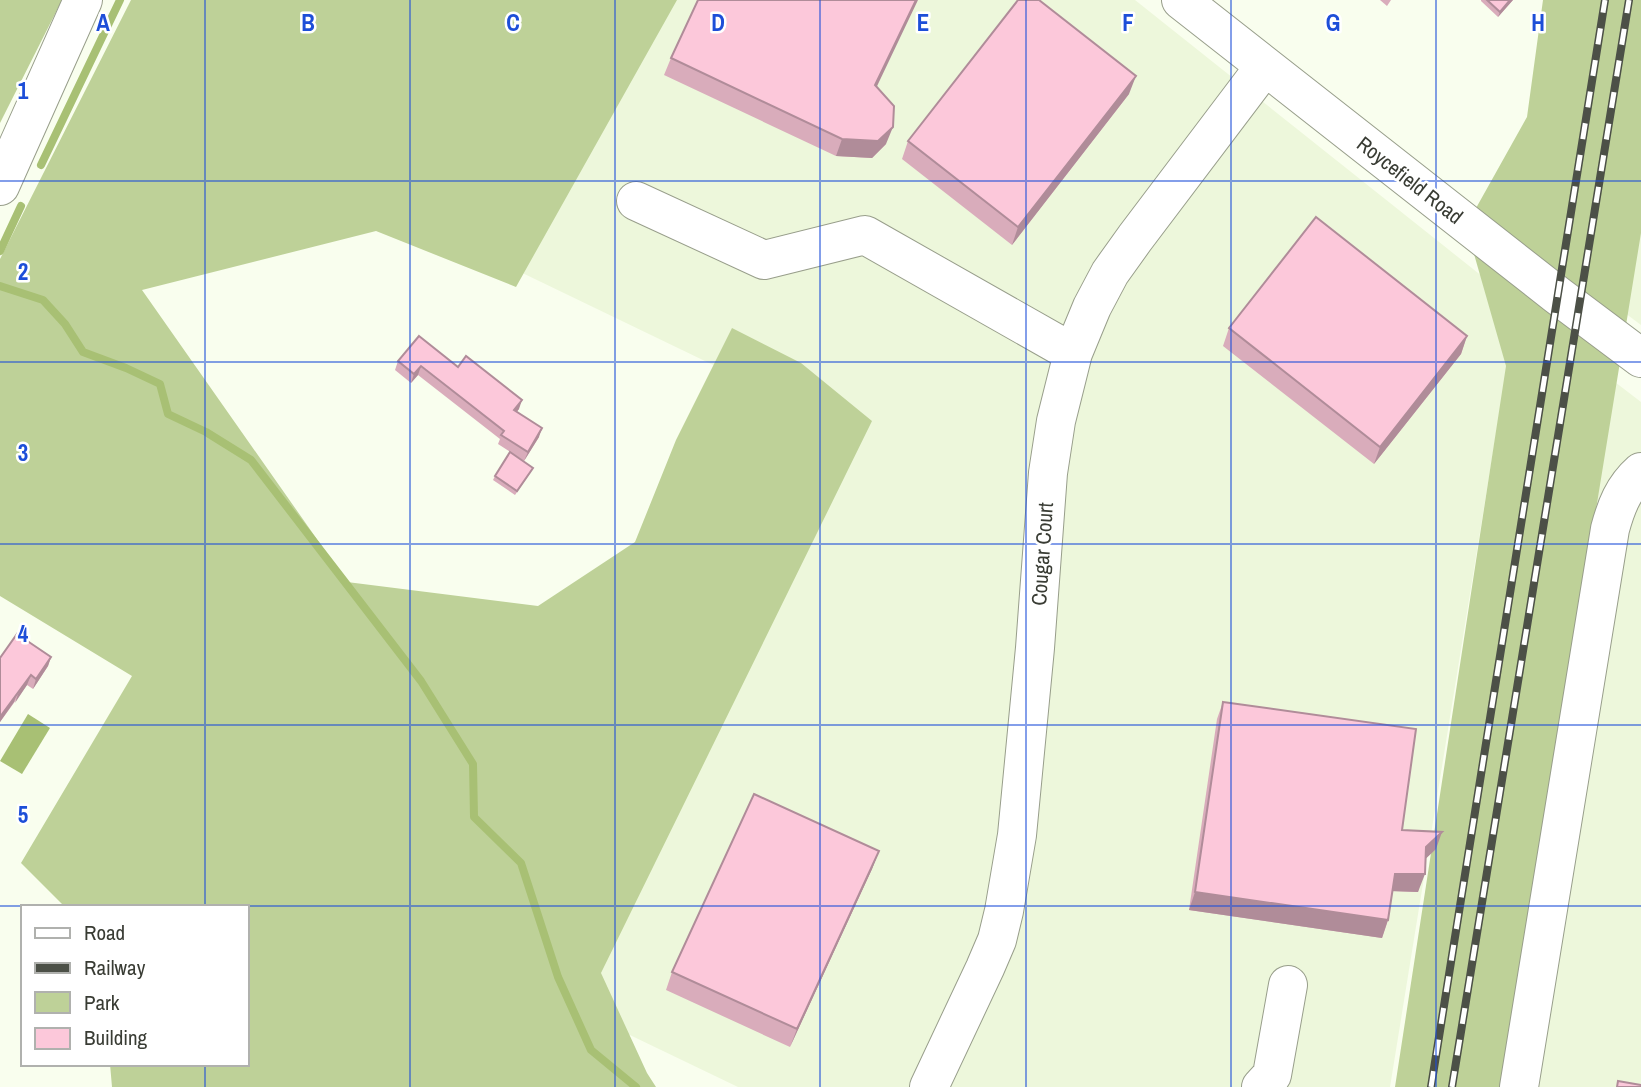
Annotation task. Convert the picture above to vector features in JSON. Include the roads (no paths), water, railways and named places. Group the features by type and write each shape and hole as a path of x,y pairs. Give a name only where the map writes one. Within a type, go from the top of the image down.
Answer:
{"street":[{"path":"0,186 83,0"},
{"name":"Roycefield Road","path":"1181,0 1641,358"},
{"name":"Cougar Court","path":"929,1087 997,940 1004,911 1017,835 1048,473 1056,421 1073,353 1110,273 1265,66"},
{"path":"636,201 764,260 865,235 1073,353"},
{"path":"1519,1087 1610,529 1624,491 1641,472"},
{"path":"1261,1087 1272,1074 1288,985"}],"waterway":[{"path":"41,165 120,0"},
{"path":"0,251 21,206"},
{"path":"0,286 43,300 65,324 83,352 160,384 168,414 206,432 251,460 421,681 473,764 474,817 521,863 558,977 591,1050 636,1087"}],"railway":[{"path":"1431,1087 1605,0"},
{"path":"1452,1087 1629,0"}]}
